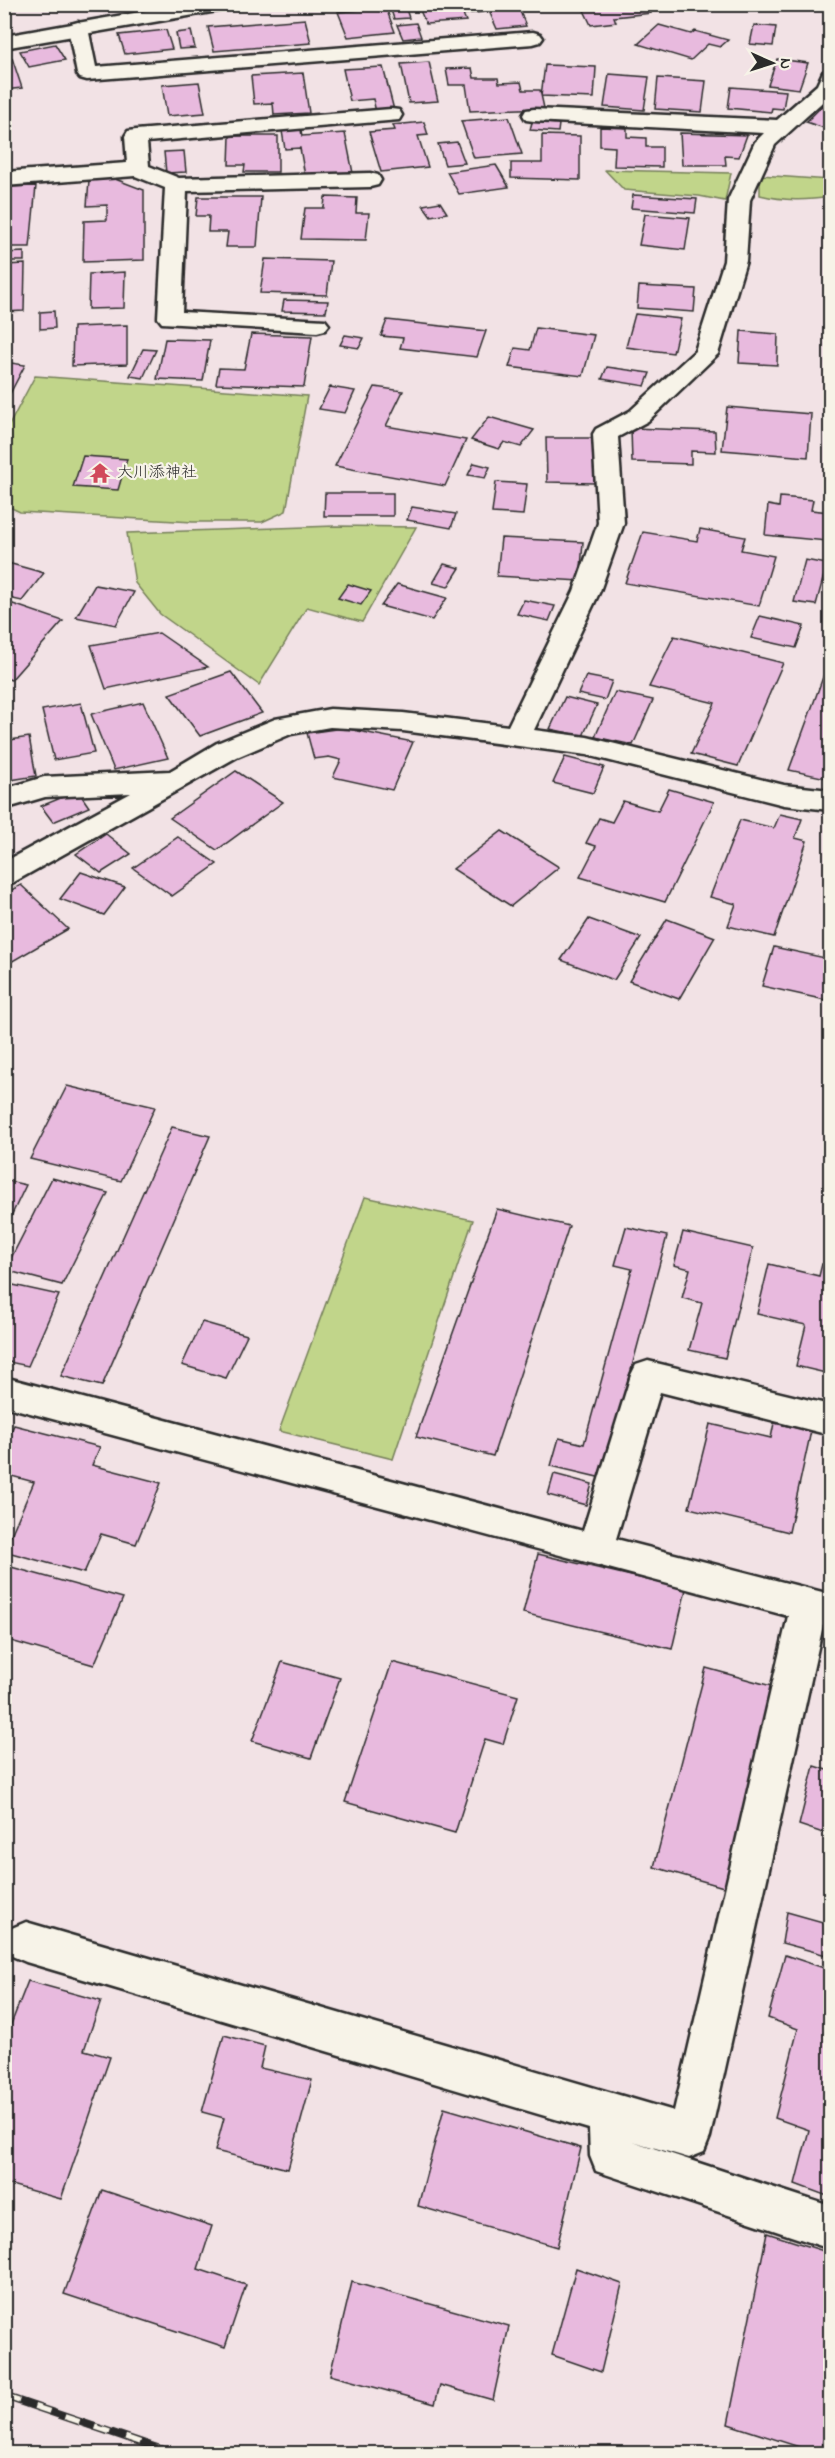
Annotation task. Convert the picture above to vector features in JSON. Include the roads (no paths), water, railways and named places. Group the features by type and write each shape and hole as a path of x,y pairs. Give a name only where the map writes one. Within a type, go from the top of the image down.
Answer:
{"street":[{"path":"4,42 223,4"},
{"path":"78,28 87,74 533,38"},
{"path":"516,738 587,591 611,523 605,434 639,416 706,354 735,261 739,200 766,142 827,87 831,76"},
{"path":"138,169 136,136 391,115"},
{"path":"534,115 783,127"},
{"path":"4,179 138,169 177,185 370,180"},
{"path":"177,185 170,318 317,325"},
{"path":"4,875 227,750 285,726 330,718 403,722 587,746 784,795 831,800"},
{"path":"4,799 44,787 177,780"},
{"path":"595,1550 648,1375 831,1420"},
{"path":"4,1391 820,1608 689,2137 26,1942"},
{"path":"610,2113 611,2156 831,2227"}],"railway":[{"path":"4,2396 175,2454"}],"place":[{"name":"大川添神社","path":"100,473"}]}
